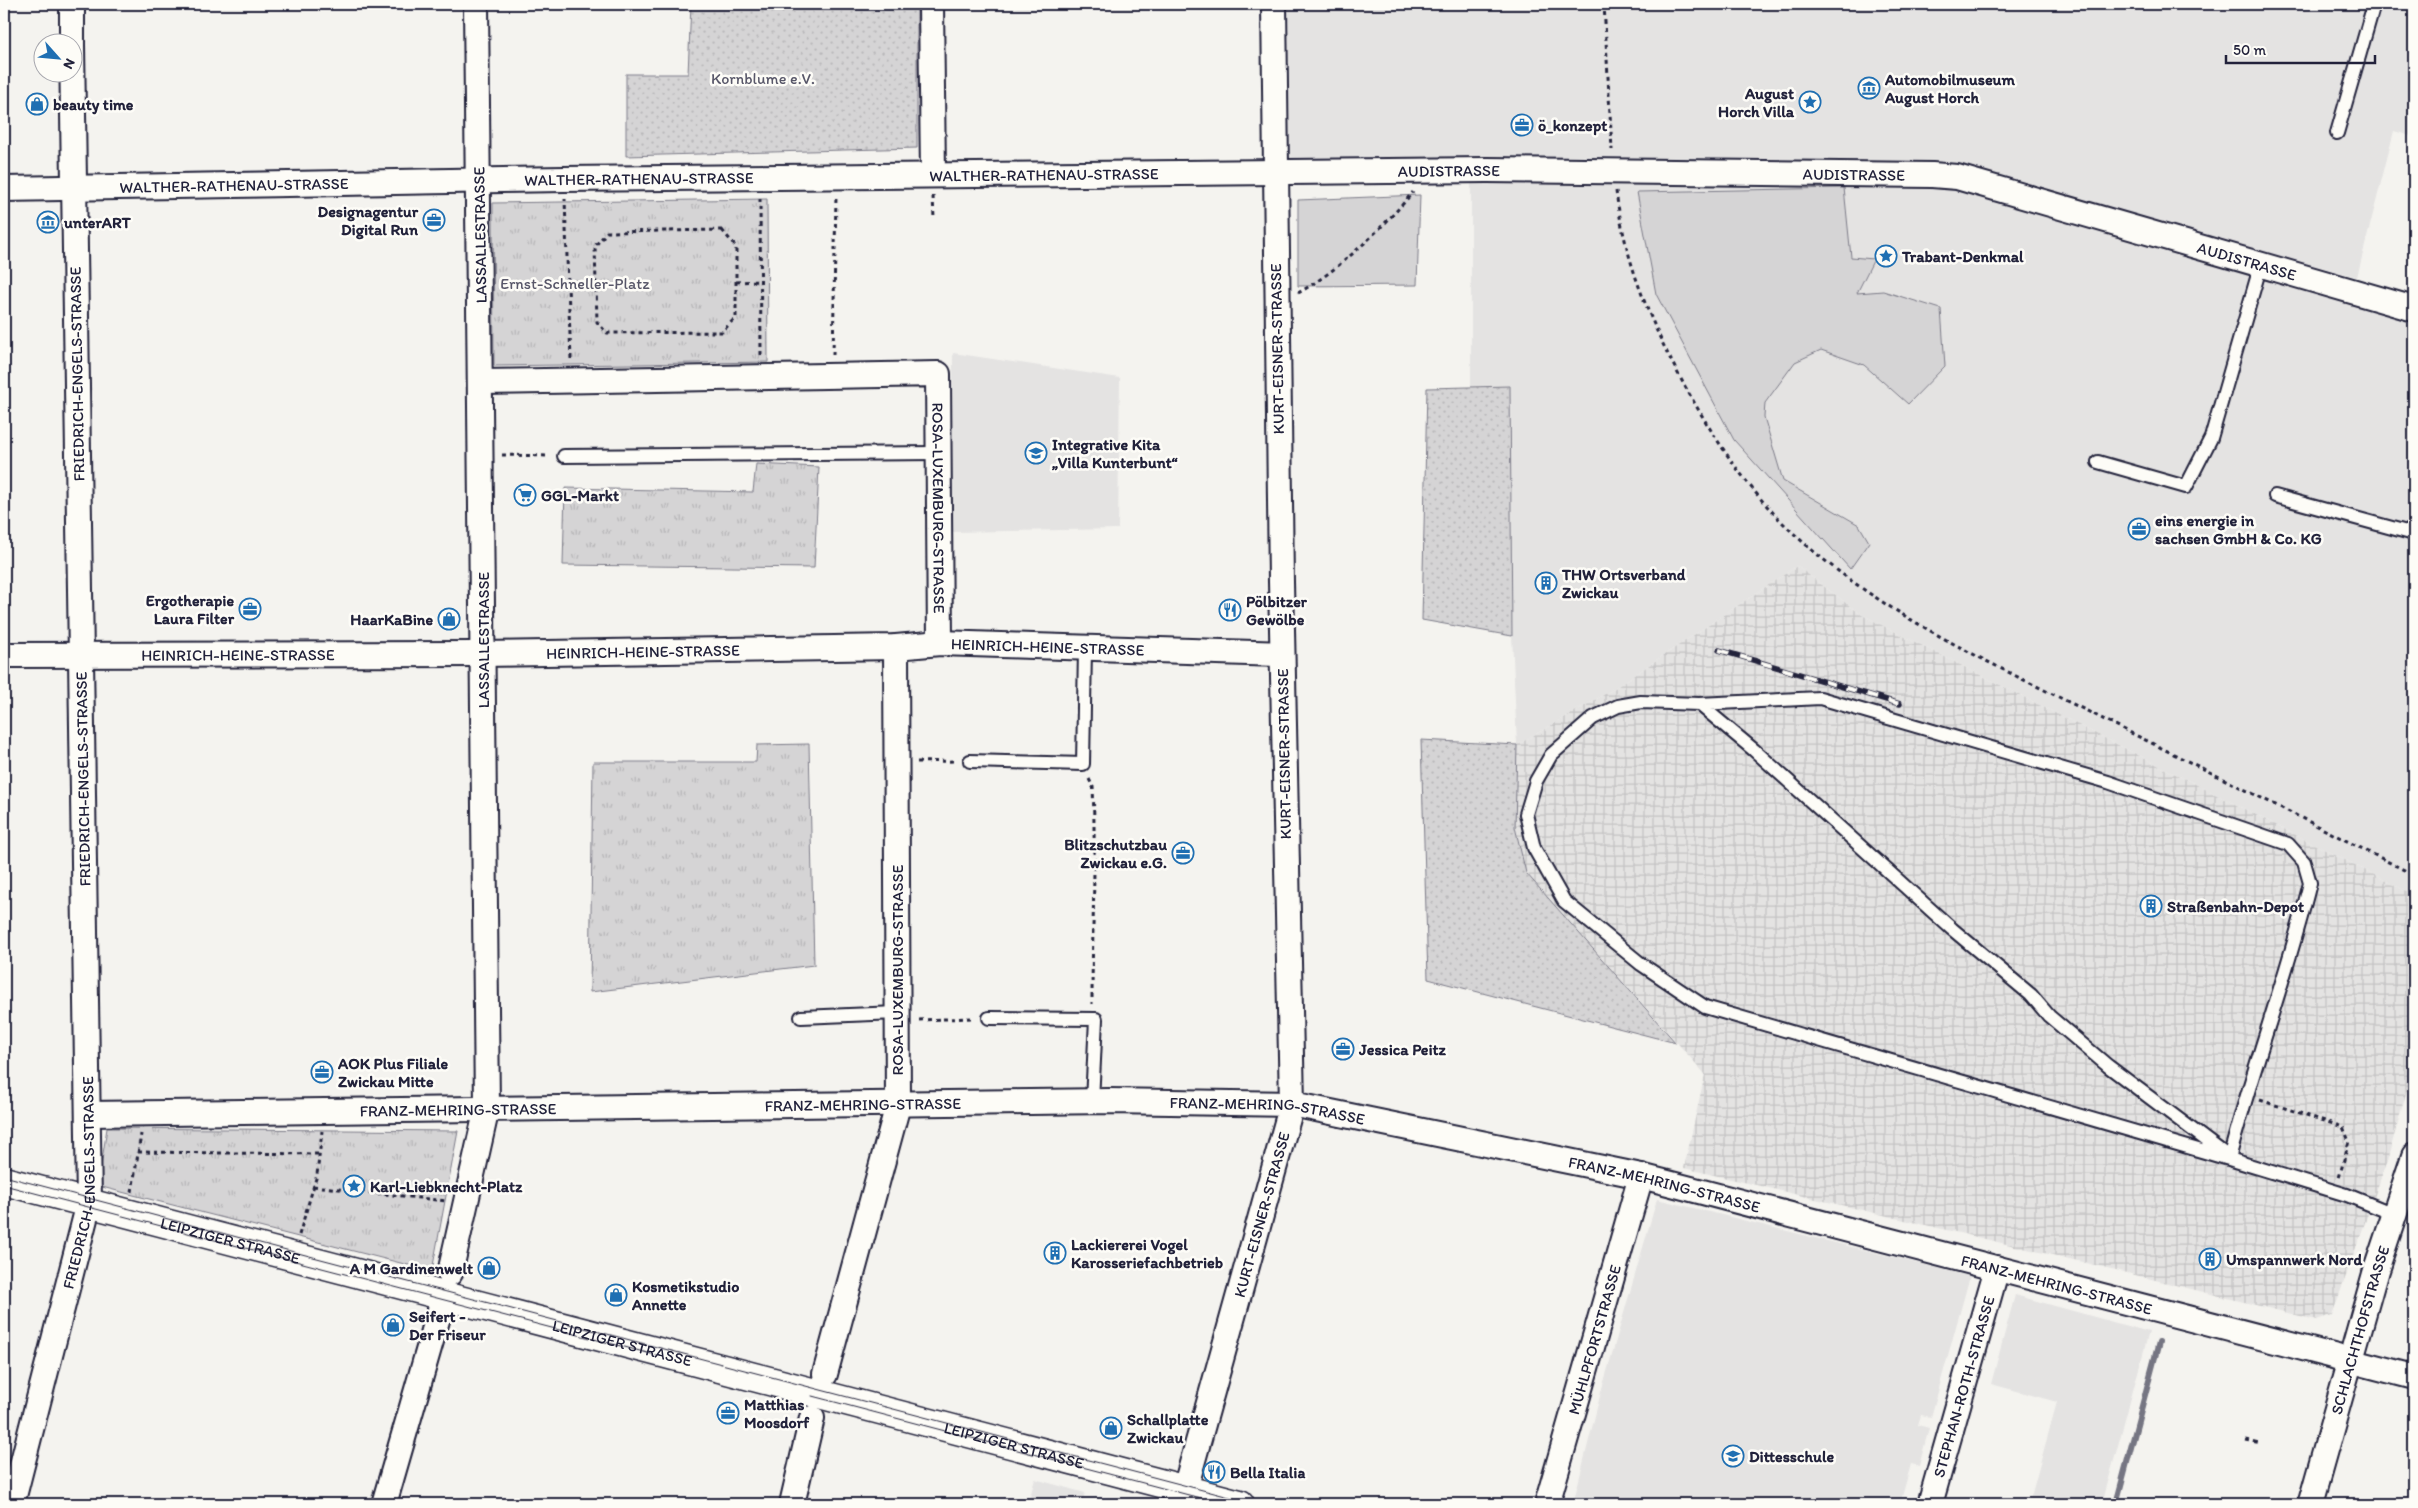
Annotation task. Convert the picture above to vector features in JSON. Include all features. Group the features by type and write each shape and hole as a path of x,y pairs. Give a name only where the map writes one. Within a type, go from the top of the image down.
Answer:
{"street":[{"name":"FRIEDRICH-ENGELS-STRASSE","path":"72,4 72,32"},
{"name":"LASSALLESTRASSE","path":"384,1504 447,1284 487,1108 482,654 482,455 476,4"},
{"path":"931,4 933,175"},
{"name":"KURT-EISNER-STRASSE","path":"1185,1490 1292,1104 1276,304 1274,4"},
{"name":"FRIEDRICH-ENGELS-STRASSE","path":"12,1504 90,1203 73,82"},
{"name":"AUDISTRASSE","path":"1274,173 1431,171 1613,172 1932,175 1957,177 2414,309"},
{"name":"WALTHER-RATHENAU-STRASSE","path":"4,189 564,179 1274,173"},
{"name":"ROSA-LUXEMBURG-STRASSE","path":"833,376 938,374 940,643"},
{"path":"481,382 572,382 833,376"},
{"name":"HEINRICH-HEINE-STRASSE","path":"4,654 482,654 896,647 940,643 1282,654"},
{"name":"ROSA-LUXEMBURG-STRASSE","path":"825,1374 898,1104 896,647"},
{"name":"FRANZ-MEHRING-STRASSE","path":"88,1114 1092,1101 1292,1104 1641,1176 2414,1378"},
{"name":"SCHLACHTHOFSTRASSE","path":"2310,1504 2376,1270 2414,1156"},
{"name":"MÜHLPFORTSTRASSE","path":"1547,1504 1641,1176"},
{"name":"LEIPZIGER STRASSE","path":"4,1181 293,1256 447,1284 1240,1504"},
{"name":"STEPHAN-ROTH-STRASSE","path":"1930,1504 1997,1268"},
{"path":"792,1504 812,1418"}],"lane":[{"path":"2337,133 2374,4"},
{"path":"2098,462 2186,487 2211,438 2261,264"},
{"path":"564,456 938,453"},
{"path":"2275,496 2414,534"},
{"path":"970,761 1083,764 1085,649"},
{"path":"2230,1159 2245,1095 2257,1062 2310,883 2304,862 2288,844 2108,782 1820,698 1699,704 1641,702 1618,706 1593,718 1573,733 1547,761 1536,781 1526,814 1534,848 1564,900 1641,964 1705,1007 2230,1159 2334,1191 2396,1214"},
{"path":"1699,704 1761,757 1952,930 2031,995 2049,1016 2108,1066 2230,1159"},
{"path":"801,1017 897,1016"},
{"path":"988,1018 1096,1019 1092,1101"}],"path":[{"path":"1604,4 1613,172 1633,271 1656,331 1700,415 1730,461 1762,501 1812,549 1872,595 1977,655 2414,874"},
{"path":"1276,304 1318,282 1397,211 1431,171"},
{"path":"833,376 836,176"},
{"path":"760,177 762,378"},
{"path":"564,179 572,382"},
{"path":"722,230 736,247 736,317 722,332 607,333 597,322 596,286 595,246 606,232 722,230"},
{"path":"736,282 761,281"},
{"path":"480,286 596,286"},
{"path":"482,455 564,456"},
{"path":"896,762 970,761"},
{"path":"1083,764 1093,788 1092,1007 1096,1019"},
{"path":"897,1016 988,1018"},
{"path":"2245,1095 2343,1127 2350,1141 2334,1191"},
{"path":"293,1256 314,1186 325,1111"},
{"path":"129,1214 144,1114"},
{"path":"138,1152 319,1154"},
{"path":"314,1186 466,1203"},
{"path":"2246,1440 2261,1444"}],"shaded area":[{"path":"1288,4 2414,4 2414,137 2394,131 2357,277 1937,162 1289,160"},
{"path":"1471,177 1941,184 2414,322 2414,895 1862,615 1797,566 1612,690 1517,745 1512,636 1510,386 1471,387"},
{"name":"Integrative Kita „Villa Kunterbunt“","path":"953,353 1120,378 1118,529 952,532"},
{"path":"1797,566 1862,615 2414,895 2414,1065 2387,1161 2332,1315 2316,1320 2099,1266 1684,1168 1705,1074 1526,873 1515,827 1517,745 1612,690"},
{"path":"1657,1199 1970,1276 1931,1417 1921,1415 1918,1425 1929,1428 1919,1466 1911,1464 1900,1504 1573,1504 1601,1392"},
{"path":"2015,1295 2149,1332 2102,1504 2029,1504 2057,1402 1991,1384"},
{"path":"1035,1479 1085,1493 1082,1504 1028,1504"}],"green space":[{"name":"Kornblume e.V.","path":"691,4 917,4 917,148 626,156 626,74 688,74"},
{"path":"1179,4 1179,8 972,5"},
{"path":"1844,188 1851,257 1874,259 1857,293 1883,291 1941,309 1945,366 1908,404 1864,365 1821,350 1795,362 1765,403 1764,417 1783,481 1859,525 1869,542 1850,569 1734,440 1656,294 1637,192"},
{"path":"1420,195 1417,285 1298,286 1298,200"},
{"name":"Ernst-Schneller-Platz","path":"767,199 768,362 494,366 493,203"},
{"path":"1510,386 1512,636 1422,620 1427,388"},
{"path":"756,464 819,467 814,568 563,565 565,488 753,492"},
{"path":"1421,740 1517,745 1515,827 1526,873 1676,1043 1428,979"},
{"path":"809,744 814,965 590,992 593,762 756,762 757,745"},
{"path":"107,1128 458,1131 432,1271 98,1186"}],"waterway":[{"path":"2116,1504 2159,1342"}],"tram line":[{"path":"4,1176 1256,1504"},
{"path":"4,1185 659,1356"},
{"path":"812,1396 1223,1504"}],"railway":[{"path":"1719,650 1900,704"}],"place":[{"name":"Automobilmuseum August Horch","path":"1869,88"},
{"name":"August Horch Villa","path":"1810,102"},
{"name":"beauty time","path":"37,104"},
{"name":"ö_konzept","path":"1522,125"},
{"name":"Designagentur Digital Run","path":"434,220"},
{"name":"unterART","path":"48,222"},
{"name":"Trabant-Denkmal","path":"1886,256"},
{"name":"Integrative Kita „Villa Kunterbunt“","path":"1036,453"},
{"name":"GGL-Markt","path":"525,495"},
{"name":"eins energie in sachsen GmbH & Co. KG","path":"2139,529"},
{"name":"THW Ortsverband Zwickau","path":"1546,583"},
{"name":"Ergotherapie Laura Filter","path":"250,609"},
{"name":"Pölbitzer Gewölbe","path":"1230,610"},
{"name":"HaarKaBine","path":"449,619"},
{"name":"Blitzschutzbau Zwickau e.G.","path":"1183,853"},
{"name":"Straßenbahn-Depot","path":"2151,906"},
{"name":"Jessica Peitz","path":"1343,1049"},
{"name":"AOK Plus Filiale Zwickau Mitte","path":"322,1072"},
{"name":"Karl-Liebknecht-Platz","path":"354,1186"},
{"name":"Lackiererei Vogel Karosseriefachbetrieb","path":"1055,1253"},
{"name":"Umspannwerk Nord","path":"2210,1259"},
{"name":"A M Gardinenwelt","path":"489,1268"},
{"name":"Kosmetikstudio Annette","path":"616,1295"},
{"name":"Seifert - Der Friseur","path":"393,1325"},
{"name":"Matthias Moosdorf","path":"728,1413"},
{"name":"Schallplatte Zwickau","path":"1111,1428"},
{"name":"Dittesschule","path":"1733,1456"},
{"name":"Bella Italia","path":"1214,1472"}]}
